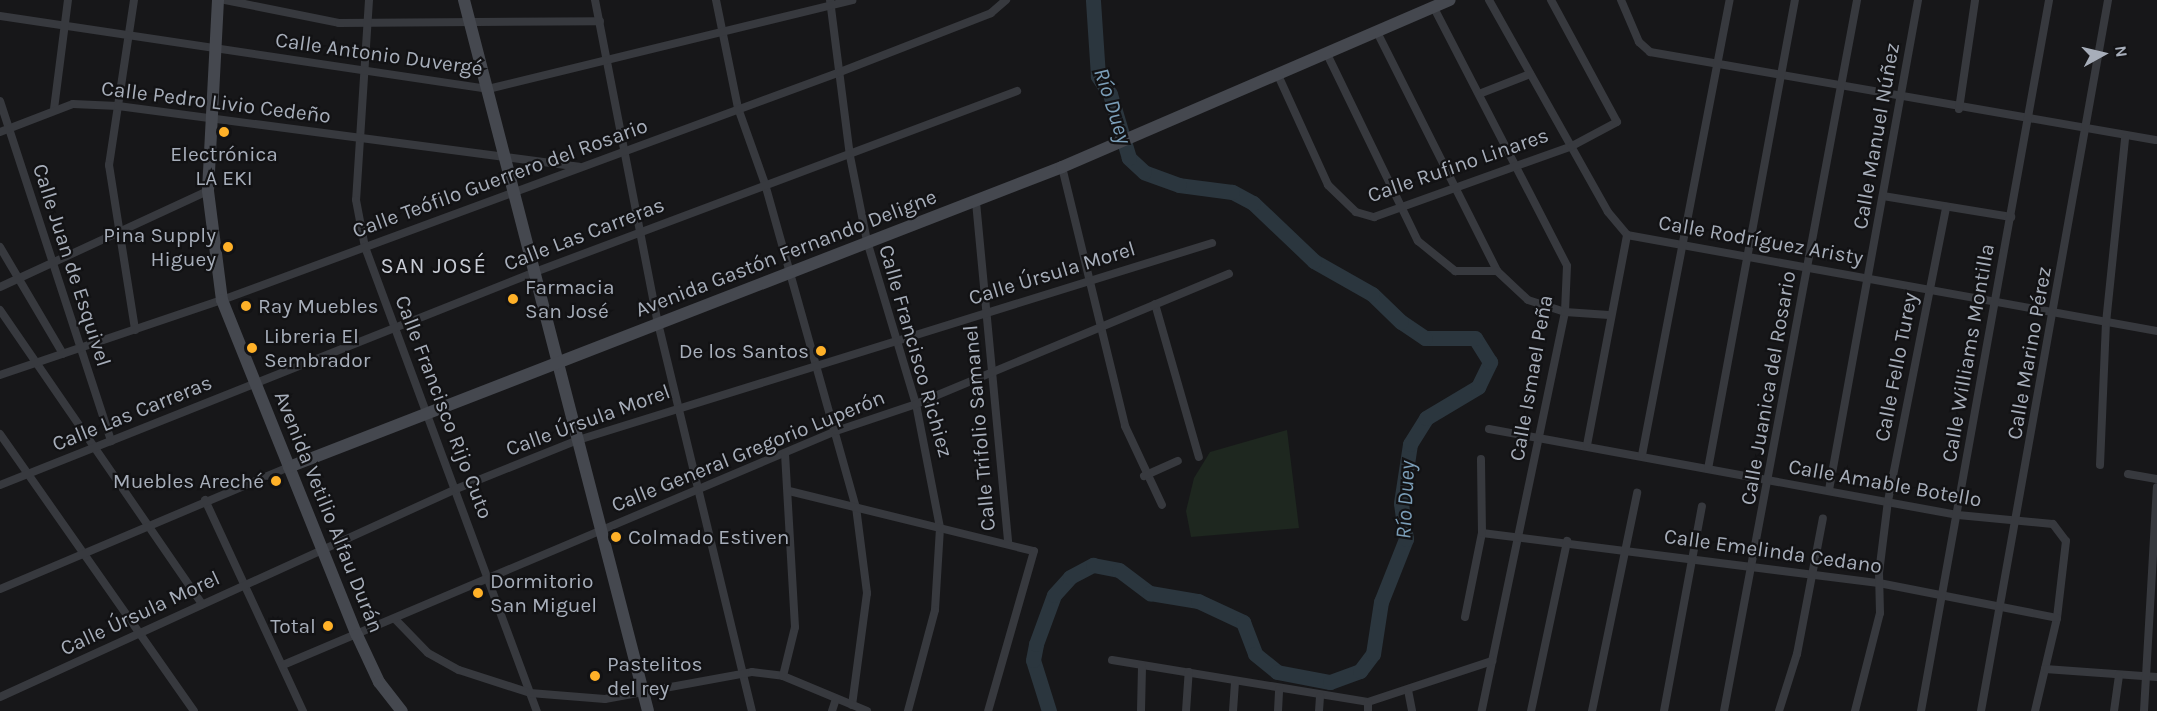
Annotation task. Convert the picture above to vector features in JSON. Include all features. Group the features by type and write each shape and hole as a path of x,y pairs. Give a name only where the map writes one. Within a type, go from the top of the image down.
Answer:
{"main road":[{"name":"Avenida Vetilio Alfau Durán","path":"218,0 208,190 222,300 321,550 357,634 380,682 402,711"},
{"path":"464,0 648,711"},
{"name":"Avenida Gastón Fernando Deligne","path":"289,467 789,270 976,202 1186,115 1450,0"}],"street":[{"path":"54,110 68,0"},
{"path":"134,0 109,165 115,230 135,330"},
{"path":"225,0 312,21 367,24 600,21"},
{"name":"Calle Francisco Rijo Cuto","path":"369,0 356,200 365,247 429,412 537,711"},
{"path":"596,0 658,323 752,711"},
{"path":"716,0 721,34 738,108 765,184 856,507 867,592 852,705"},
{"name":"Calle Antonio Duvergé","path":"0,16 128,33 488,89 607,63 831,3 852,0"},
{"name":"Calle Teófilo Guerrero del Rosario","path":"0,375 222,300 514,190 840,72 991,13 1006,0"},
{"name":"Calle Rodríguez Aristy","path":"1489,0 1572,146 1627,235 1684,247 1870,277 2157,331"},
{"name":"Calle Rufino Linares","path":"1276,74 1331,189 1366,217 1401,208 1572,146 1618,120 1551,0"},
{"path":"1621,0 1639,42 1650,52 2125,138 2156,142 2157,129"},
{"path":"1642,455 1730,0"},
{"path":"1708,469 1795,0"},
{"name":"Calle Juanica del Rosario","path":"1724,711 1771,480 1807,268 1857,0"},
{"name":"Calle Manuel Núñez","path":"1828,490 1870,277 1918,0"},
{"path":"1959,109 1976,0"},
{"name":"Calle Williams Montilla","path":"1921,711 1959,515 1993,301 2029,122 2049,0"},
{"name":"Calle Marino Pérez","path":"1981,711 2018,525 2108,0"},
{"name":"Calle Francisco Richiez","path":"831,3 850,156 867,241 894,340 916,404 940,528 935,610 908,711"},
{"name":"Calle Ismael Peña","path":"1433,6 1565,256 1565,312 1482,711"},
{"path":"1377,32 1497,271 1522,297 1565,312 1609,315"},
{"path":"1328,54 1418,241 1442,264 1460,273 1497,271"},
{"path":"1479,94 1530,74"},
{"name":"Calle Las Carreras","path":"0,485 535,272 765,184 850,156 1017,91"},
{"name":"Calle Juan de Esquivel","path":"0,101 4,130 51,260 111,441"},
{"name":"Calle Pedro Livio Cedeño","path":"4,130 73,104 118,106 360,139 505,154 579,167"},
{"path":"2100,465 2106,323 2125,138"},
{"path":"1062,167 1093,279 1125,426 1144,476 1162,505"},
{"path":"0,287 115,230 208,190"},
{"path":"1883,196 2011,217"},
{"name":"Calle Trifolio Samanel","path":"976,202 1008,543"},
{"name":"Calle Fello Turey","path":"1855,711 1880,613 1879,583 1888,501 1946,207"},
{"path":"1587,445 1609,315 1627,235"},
{"name":"Calle Úrsula Morel","path":"0,697 456,489 578,440 678,406 1212,243"},
{"path":"0,247 16,278 63,354"},
{"name":"Calle General Gregorio Luperón","path":"283,665 836,431 916,404 1229,274"},
{"path":"1155,304 1199,457"},
{"path":"0,310 96,446 146,525 202,604"},
{"name":"Calle Amable Botello","path":"1489,429 1539,435 1708,469 2018,525 2053,524 2061,531 2066,541 2057,618"},
{"path":"0,434 194,711"},
{"path":"783,676 795,627 789,491 785,453"},
{"path":"1465,617 1482,533 1481,459"},
{"path":"1144,476 1178,461"},
{"name":"Avenida Gastón Fernando Deligne","path":"0,589 204,500 289,467"},
{"path":"2128,474 2157,479"},
{"path":"2144,711 2143,675 2157,487"},
{"path":"789,491 1008,543 1035,555 988,711"},
{"path":"1592,711 1636,493"},
{"path":"204,500 247,584 303,711"},
{"path":"1664,711 1702,506"},
{"path":"1779,711 1814,573 1823,518"},
{"name":"Calle Emelinda Cedano","path":"1482,533 1567,541 1814,573 2002,605 2057,618"},
{"path":"1531,711 1567,541"},
{"path":"2035,711 2057,618"},
{"path":"394,619 428,653 459,670 530,693 605,699 743,671 783,676 867,711"},
{"path":"1112,660 1189,672 1235,683 1368,706 1492,661"},
{"path":"1141,711 1143,666"},
{"path":"2045,669 2157,677"},
{"path":"1186,711 1189,672"},
{"path":"2114,711 2119,675"},
{"path":"1233,711 1235,683"},
{"path":"1278,711 1279,689"},
{"path":"1408,690 1412,711"},
{"path":"1319,711 1320,696"},
{"path":"832,711 836,699"}],"shaded area":[{"path":"1287,430 1299,528 1191,537 1186,511 1194,478 1210,452"}],"waterway":[{"name":"Río Duey","path":"1049,711 1033,660 1036,644 1054,595 1070,577 1093,565 1119,570 1150,593 1198,601 1243,622 1255,654 1277,672 1330,682 1360,671 1373,654 1381,602 1406,539 1401,503 1410,444 1426,418 1478,387 1490,362 1475,338 1425,338 1401,322 1372,294 1314,261 1253,203 1232,192 1179,185 1144,172 1129,158 1110,94 1098,76 1093,0"}],"place":[{"name":"Electrónica LA EKI","path":"224,132"},
{"name":"Pina Supply Higuey","path":"228,247"},
{"name":"Farmacia San José","path":"513,299"},
{"name":"Ray Muebles","path":"246,306"},
{"name":"Libreria El Sembrador","path":"252,348"},
{"name":"De los Santos","path":"821,351"},
{"name":"Muebles Areché","path":"276,481"},
{"name":"Colmado Estiven","path":"616,537"},
{"name":"Dormitorio San Miguel","path":"478,593"},
{"name":"Total","path":"328,626"},
{"name":"Pastelitos del rey","path":"595,676"}],"district":[{"name":"SAN JOSÉ","path":"434,267"}]}
